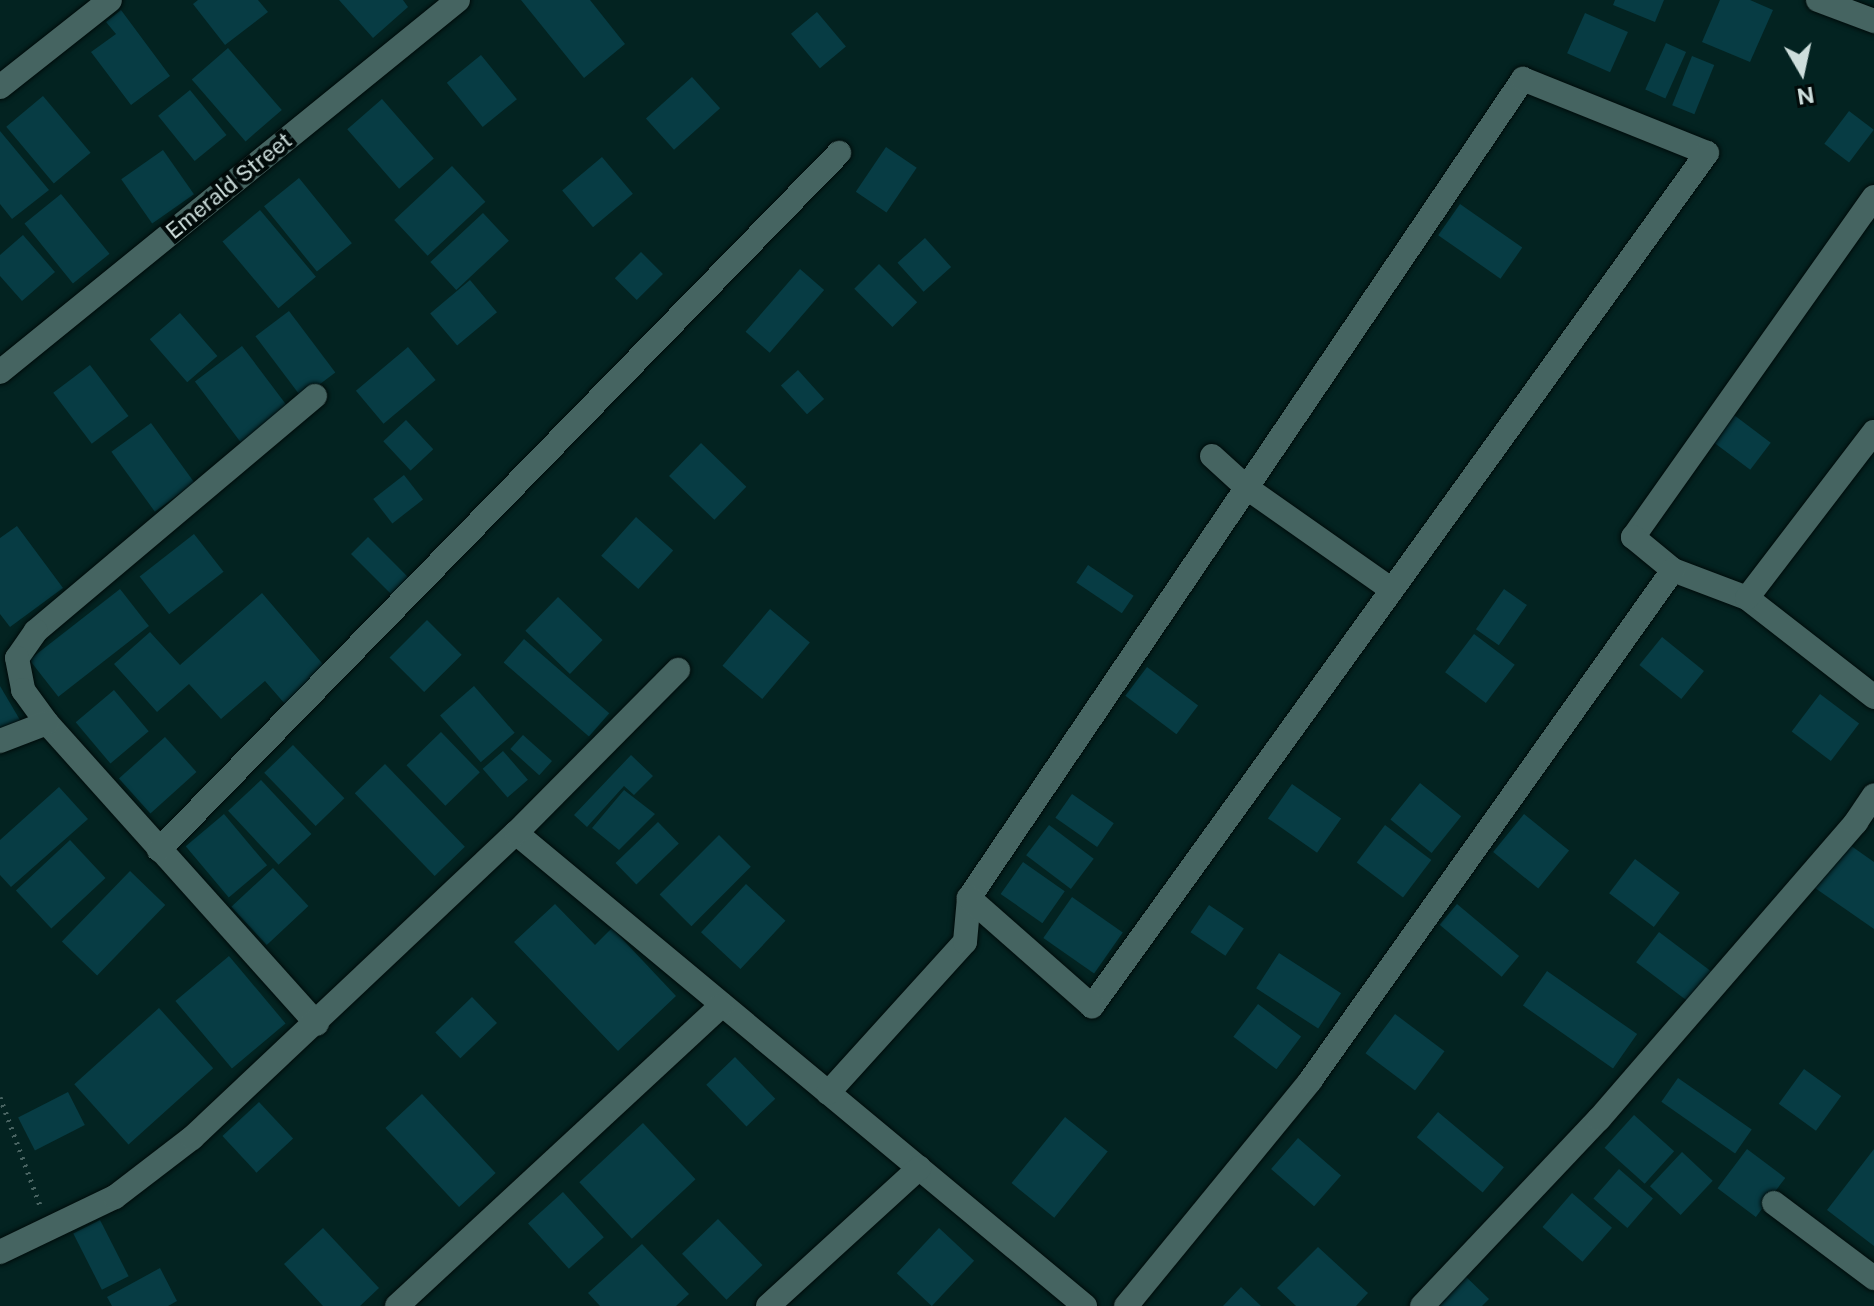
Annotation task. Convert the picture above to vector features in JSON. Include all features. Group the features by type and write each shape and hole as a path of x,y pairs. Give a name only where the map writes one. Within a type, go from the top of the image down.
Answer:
{"street":[{"path":"0,87 110,0"},
{"name":"Emerald Street","path":"0,372 458,0"},
{"path":"1818,0 1874,21"},
{"path":"828,1093 965,942 969,898 1523,79 1707,153 1092,1006 969,898"},
{"path":"159,850 839,153"},
{"path":"1870,685 1747,598 1673,570 1633,537 1874,197"},
{"path":"315,396 36,631 17,658 23,690 47,723 317,1024"},
{"path":"1747,598 1874,432"},
{"path":"1212,456 1247,488 1392,590"},
{"path":"1126,1306 1310,1081 1673,570"},
{"path":"0,1252 115,1197 192,1138 317,1024 516,833 678,670"},
{"path":"0,741 47,723"},
{"path":"1422,1306 1599,1119 1865,829 1874,795"},
{"path":"516,833 1085,1306"},
{"path":"397,1306 722,1005"},
{"path":"768,1306 919,1168"},
{"path":"1774,1203 1874,1278"}],"path":[{"path":"0,1097 49,1229"}],"building":[{"path":"198,0 258,0 268,12 225,45 193,4"},
{"path":"339,0 403,0 408,7 373,38"},
{"path":"521,0 590,0 625,44 584,78"},
{"path":"1615,0 1664,0 1655,22 1613,5"},
{"path":"1720,0 1750,0 1773,10 1750,62 1702,42"},
{"path":"121,10 170,76 131,105 91,52 116,34 106,22"},
{"path":"817,12 846,46 820,68 791,34"},
{"path":"1585,13 1628,32 1610,72 1567,53"},
{"path":"1666,43 1686,52 1665,99 1645,90"},
{"path":"228,48 282,110 246,141 192,79"},
{"path":"481,55 517,99 483,127 447,83"},
{"path":"1692,56 1714,65 1694,114 1672,105"},
{"path":"692,77 720,108 674,150 646,118"},
{"path":"190,90 227,135 195,161 158,116"},
{"path":"43,96 91,153 54,184 6,127"},
{"path":"382,99 434,159 399,189 347,129"},
{"path":"1849,111 1874,130 1849,162 1824,144"},
{"path":"0,131 49,190 12,219 0,204"},
{"path":"886,147 917,168 886,212 856,192"},
{"path":"163,150 194,194 152,223 121,179"},
{"path":"602,157 633,194 593,227 562,190"},
{"path":"452,166 485,202 428,256 394,220"},
{"path":"299,178 352,243 317,272 264,206"},
{"path":"61,194 109,254 73,283 24,224"},
{"path":"1460,204 1522,248 1500,279 1438,235"},
{"path":"260,210 316,277 278,308 222,241"},
{"path":"483,213 509,241 456,290 430,262"},
{"path":"23,235 55,272 22,301 0,276 0,255"},
{"path":"925,238 951,267 924,292 898,263"},
{"path":"641,252 663,274 637,300 615,278"},
{"path":"879,264 917,302 892,327 854,289"},
{"path":"800,269 824,290 770,353 746,332"},
{"path":"470,280 497,312 457,346 430,313"},
{"path":"289,311 335,372 302,398 255,336"},
{"path":"180,313 217,356 187,382 150,339"},
{"path":"242,346 288,407 241,443 195,382"},
{"path":"408,347 436,380 384,424 356,391"},
{"path":"90,365 129,416 92,444 53,393"},
{"path":"798,370 824,399 807,414 781,385"},
{"path":"1730,412 1771,443 1750,470 1710,439"},
{"path":"406,420 433,449 411,470 383,441"},
{"path":"151,423 194,483 155,512 111,452"},
{"path":"701,443 746,487 714,520 669,476"},
{"path":"404,475 423,499 392,523 373,499"},
{"path":"636,517 673,550 638,589 601,556"},
{"path":"17,526 63,588 10,627 0,614 0,538"},
{"path":"194,534 224,572 169,614 140,576"},
{"path":"368,537 414,583 397,600 351,554"},
{"path":"1088,565 1134,596 1122,613 1076,582"},
{"path":"120,589 149,626 58,697 29,660"},
{"path":"1504,589 1527,605 1499,645 1476,629"},
{"path":"262,593 327,669 285,704 265,681 221,719 189,684 157,712 114,664 150,632 180,665"},
{"path":"558,597 603,640 570,674 525,631"},
{"path":"770,609 810,642 762,699 722,666"},
{"path":"427,620 462,655 424,692 390,657"},
{"path":"1474,634 1515,665 1486,703 1445,672"},
{"path":"1662,637 1704,671 1681,699 1639,665"},
{"path":"524,639 609,713 589,737 504,662"},
{"path":"1147,667 1198,706 1176,734 1125,696"},
{"path":"0,686 20,720 0,732"},
{"path":"474,686 515,733 481,762 440,716"},
{"path":"114,690 149,731 110,764 76,722"},
{"path":"1820,694 1859,723 1831,761 1792,732"},
{"path":"441,732 480,772 445,806 406,765"},
{"path":"523,735 552,761 539,775 510,749"},
{"path":"165,737 196,772 150,813 119,778"},
{"path":"293,745 344,798 316,826 264,773"},
{"path":"503,751 528,780 508,797 483,769"},
{"path":"631,755 653,776 634,795 624,786 587,827 574,815"},
{"path":"385,764 465,847 435,876 355,793"},
{"path":"261,780 311,834 279,865 228,811"},
{"path":"1420,783 1461,816 1432,853 1390,820"},
{"path":"1292,784 1341,818 1317,853 1268,818"},
{"path":"59,787 88,819 11,887 0,875 0,840"},
{"path":"624,790 655,814 619,850 592,828"},
{"path":"1072,794 1114,823 1097,847 1055,818"},
{"path":"224,814 267,865 229,897 186,846"},
{"path":"1524,814 1569,851 1538,889 1493,852"},
{"path":"658,822 679,844 636,885 616,863"},
{"path":"1049,825 1094,859 1071,889 1026,855"},
{"path":"1385,825 1431,860 1403,897 1357,863"},
{"path":"719,835 751,867 691,926 660,894"},
{"path":"70,840 105,878 51,928 16,890"},
{"path":"1847,843 1874,862 1874,929 1815,888"},
{"path":"1635,859 1680,893 1654,927 1609,893"},
{"path":"1023,862 1065,891 1042,923 1001,894"},
{"path":"273,868 308,906 267,945 231,907"},
{"path":"130,871 165,905 97,976 62,941"},
{"path":"746,884 785,921 740,969 701,932"},
{"path":"1072,897 1123,933 1094,974 1043,938"},
{"path":"555,904 595,945 612,928 676,996 618,1051 514,942"},
{"path":"1457,904 1519,956 1502,977 1440,925"},
{"path":"1209,905 1244,928 1225,956 1191,932"},
{"path":"1659,932 1713,973 1690,1003 1636,962"},
{"path":"1279,953 1341,993 1318,1029 1256,988"},
{"path":"229,956 286,1023 232,1068 175,1001"},
{"path":"1547,971 1637,1034 1613,1068 1523,1005"},
{"path":"472,997 497,1023 460,1058 435,1032"},
{"path":"1258,1004 1301,1036 1276,1069 1233,1037"},
{"path":"159,1008 213,1068 128,1144 74,1084"},
{"path":"1395,1014 1445,1051 1415,1090 1366,1053"},
{"path":"735,1057 775,1099 747,1127 706,1085"},
{"path":"1804,1069 1841,1096 1816,1131 1779,1104"},
{"path":"1678,1078 1752,1130 1735,1153 1661,1102"},
{"path":"68,1092 85,1125 35,1150 18,1117"},
{"path":"422,1094 496,1173 459,1207 385,1128"},
{"path":"259,1102 293,1139 257,1173 222,1136"},
{"path":"1438,1112 1504,1167 1483,1193 1417,1137"},
{"path":"1634,1115 1674,1151 1645,1184 1605,1148"},
{"path":"1065,1117 1108,1152 1054,1218 1012,1183"},
{"path":"643,1123 696,1179 632,1239 579,1182"},
{"path":"1298,1138 1341,1175 1314,1206 1271,1169"},
{"path":"1747,1149 1785,1178 1756,1217 1718,1188"},
{"path":"1874,1149 1874,1246 1827,1210"},
{"path":"1682,1152 1713,1181 1681,1215 1650,1186"},
{"path":"1619,1169 1653,1199 1627,1228 1593,1198"},
{"path":"563,1192 604,1237 569,1269 528,1223"},
{"path":"1572,1193 1612,1228 1582,1262 1542,1227"},
{"path":"718,1219 762,1265 726,1300 682,1254"},
{"path":"100,1220 129,1276 102,1290 73,1234"},
{"path":"323,1228 379,1288 360,1306 323,1306 284,1264"},
{"path":"939,1228 974,1261 932,1306 897,1273"},
{"path":"642,1244 689,1294 676,1306 600,1306 588,1293"},
{"path":"1318,1247 1368,1293 1356,1306 1296,1306 1277,1288"},
{"path":"160,1268 177,1301 168,1306 112,1306 107,1297"},
{"path":"1459,1270 1489,1299 1482,1306 1425,1306"},
{"path":"1241,1287 1261,1306 1223,1306"}]}
